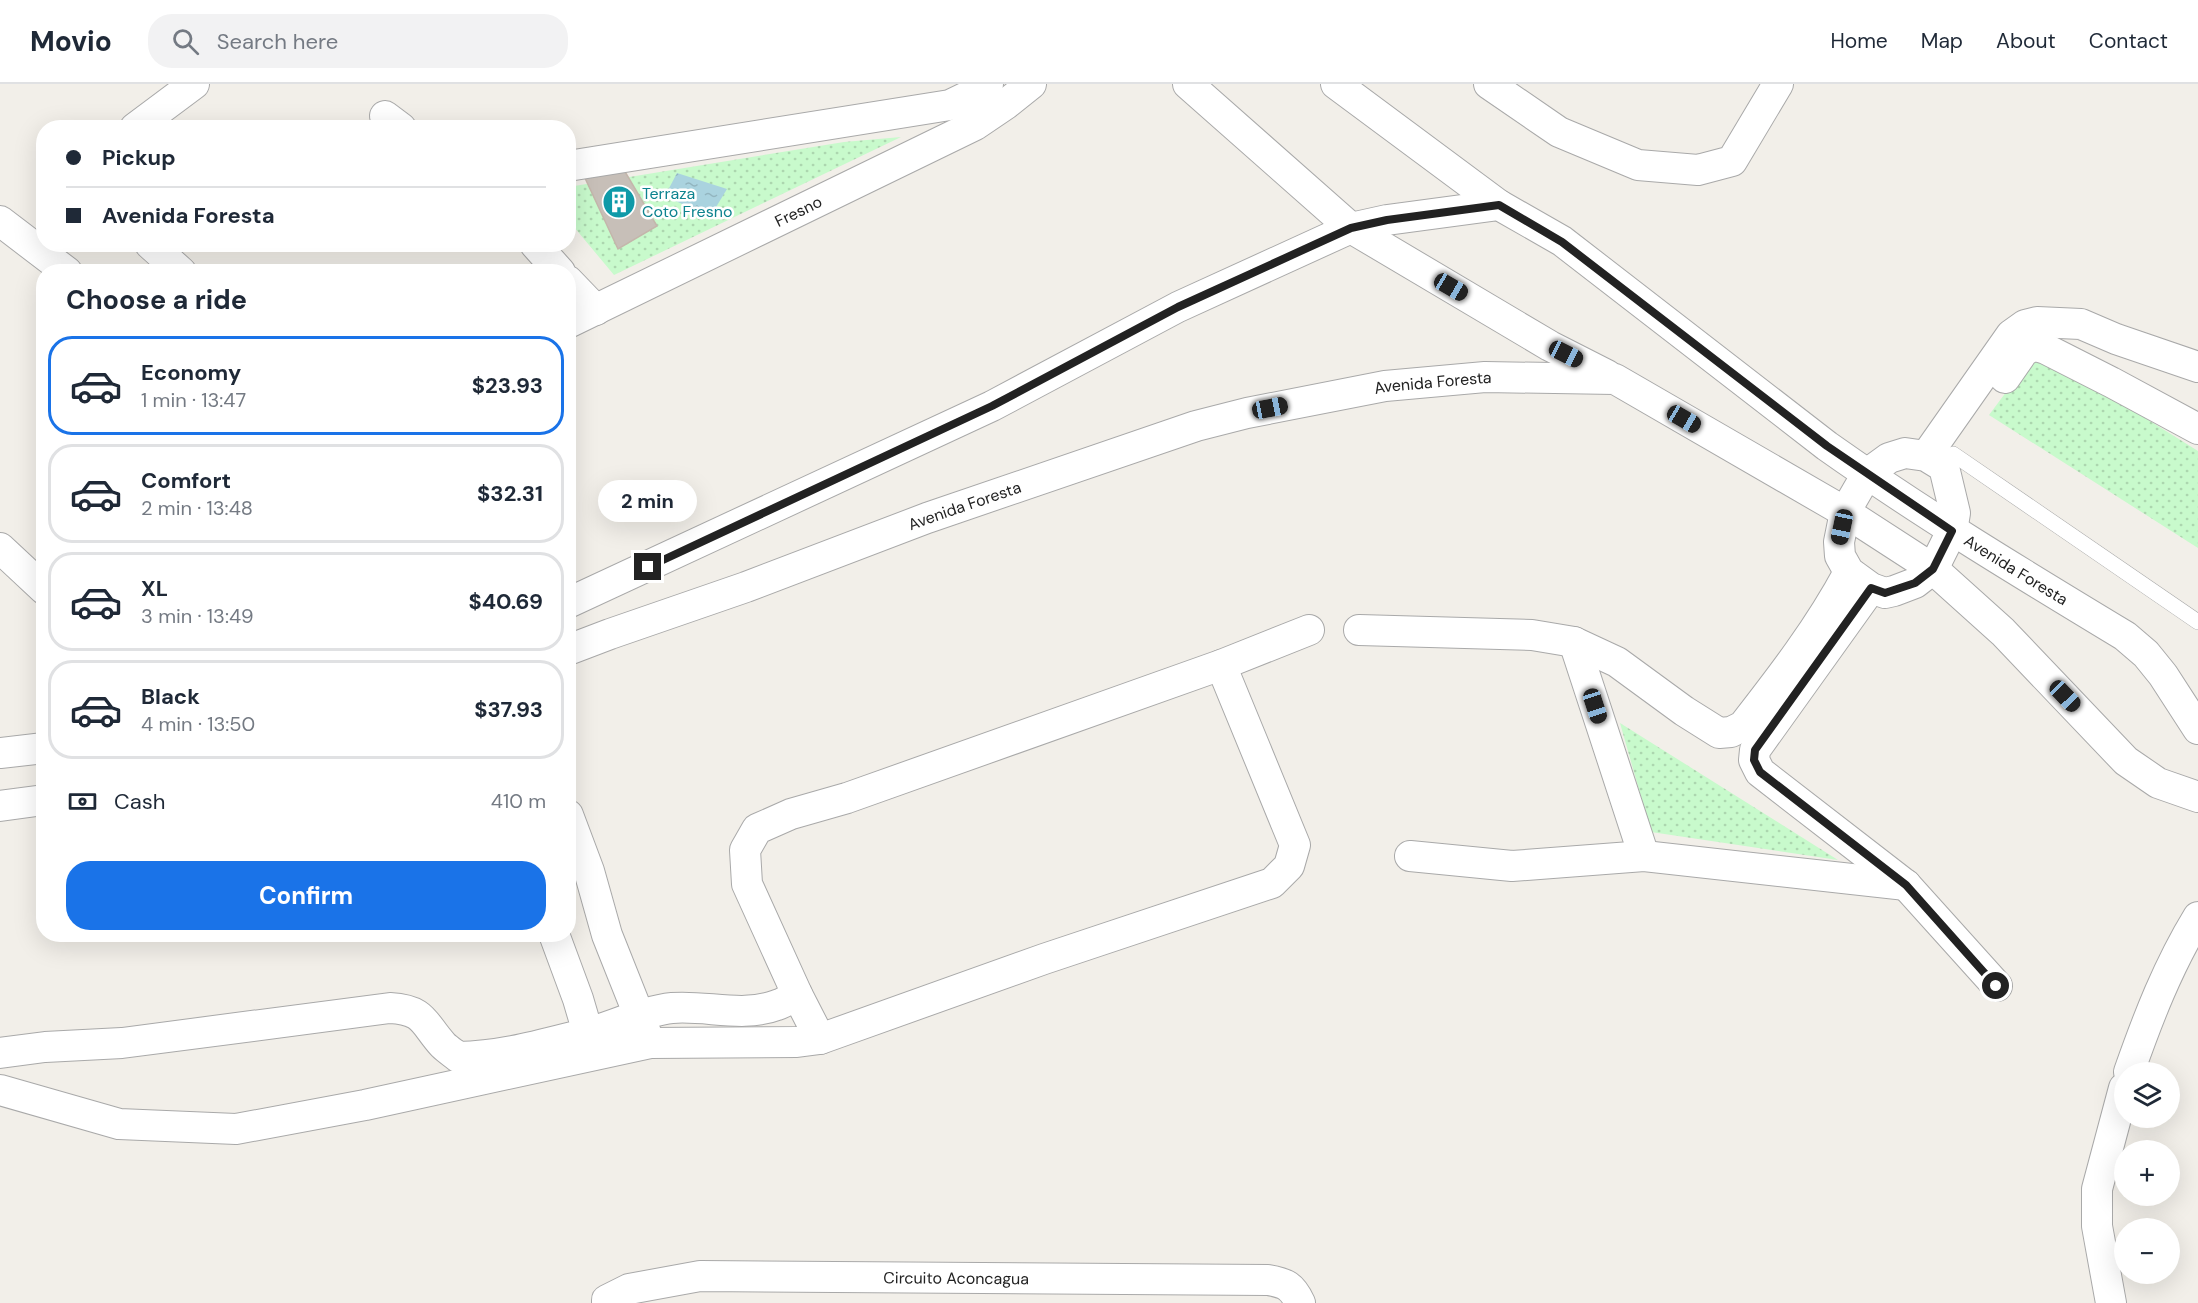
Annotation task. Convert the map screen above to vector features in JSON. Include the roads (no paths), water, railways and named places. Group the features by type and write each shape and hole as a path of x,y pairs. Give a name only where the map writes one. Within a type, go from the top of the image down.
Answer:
{"street":[{"path":"146,120 194,84"},
{"path":"576,165 950,105 983,89 988,84"},
{"name":"Fresno","path":"576,319 975,125 1031,84"},
{"path":"1188,84 1351,228 1550,346 1615,379"},
{"name":"Avenida Foresta","path":"1336,84 1499,205 1562,242 1827,446 1867,474 1952,531 2125,636 2146,654 2163,675 2198,729"},
{"path":"1489,84 1559,132 1638,165 1698,170 1732,161 1778,84"},
{"path":"950,105 975,125"},
{"path":"576,599 992,406 1178,307 1351,228 1387,220 1499,205"},
{"path":"0,221 36,237"},
{"path":"50,252 60,264"},
{"path":"159,252 173,264"},
{"path":"542,252 553,264"},
{"path":"576,289 596,310"},
{"path":"1941,459 1905,453 1889,458 1867,474 1845,512 1839,542 1840,555 1860,580 1885,593 1915,583 1933,569 1952,531 1955,513 1941,459 2011,335 2025,325 2037,322 2081,324 2116,339 2198,367"},
{"path":"1941,459 2023,352 2033,345 2111,381 2198,429"},
{"name":"Avenida Foresta","path":"576,647 746,587 938,514 1196,426 1247,413 1385,386 1485,377 1615,379 1845,512 1933,569 2003,632 2126,760 2158,783 2198,797"},
{"path":"0,548 36,582"},
{"path":"1359,630 1532,635 1574,642 1617,662 1684,711 1719,733 1731,732 1743,726 1804,648 1830,607 1860,580"},
{"path":"1860,580 1755,750 1754,760 1760,772 1906,885 1996,986"},
{"path":"820,1039 747,884 745,850 757,830 791,814 847,798 1221,665 1309,630"},
{"path":"1574,642 1644,856"},
{"path":"0,1090 119,1124 236,1129 365,1105 492,1066 590,1045 645,1029 798,1042 820,1039 1044,959 1272,882 1289,866 1295,845 1221,665"},
{"path":"0,753 36,749"},
{"path":"0,806 36,801"},
{"path":"576,836 589,871 607,935 645,1029"},
{"path":"1410,856 1512,866 1644,856 1906,885"},
{"path":"2133,1062 2149,1015 2178,951 2198,917"},
{"path":"557,942 578,999 590,1045"},
{"path":"645,1029 670,1008 758,1010 778,1005 797,994"},
{"path":"0,1053 45,1047 122,1043 390,1008 406,1008 420,1016 443,1045 458,1057 492,1066"},
{"path":"2111,1303 2097,1226 2097,1189 2114,1123"},
{"name":"Circuito Aconcagua","path":"607,1303 607,1300 629,1288 700,1275 1268,1280 1283,1283 1295,1292 1300,1303"}],"lane":[{"path":"1941,459 2198,622"}],"water":[{"path":"677,173 727,189 710,217 665,196"}],"place":[{"name":"Terraza Coto Fresno","path":"619,202"}]}
